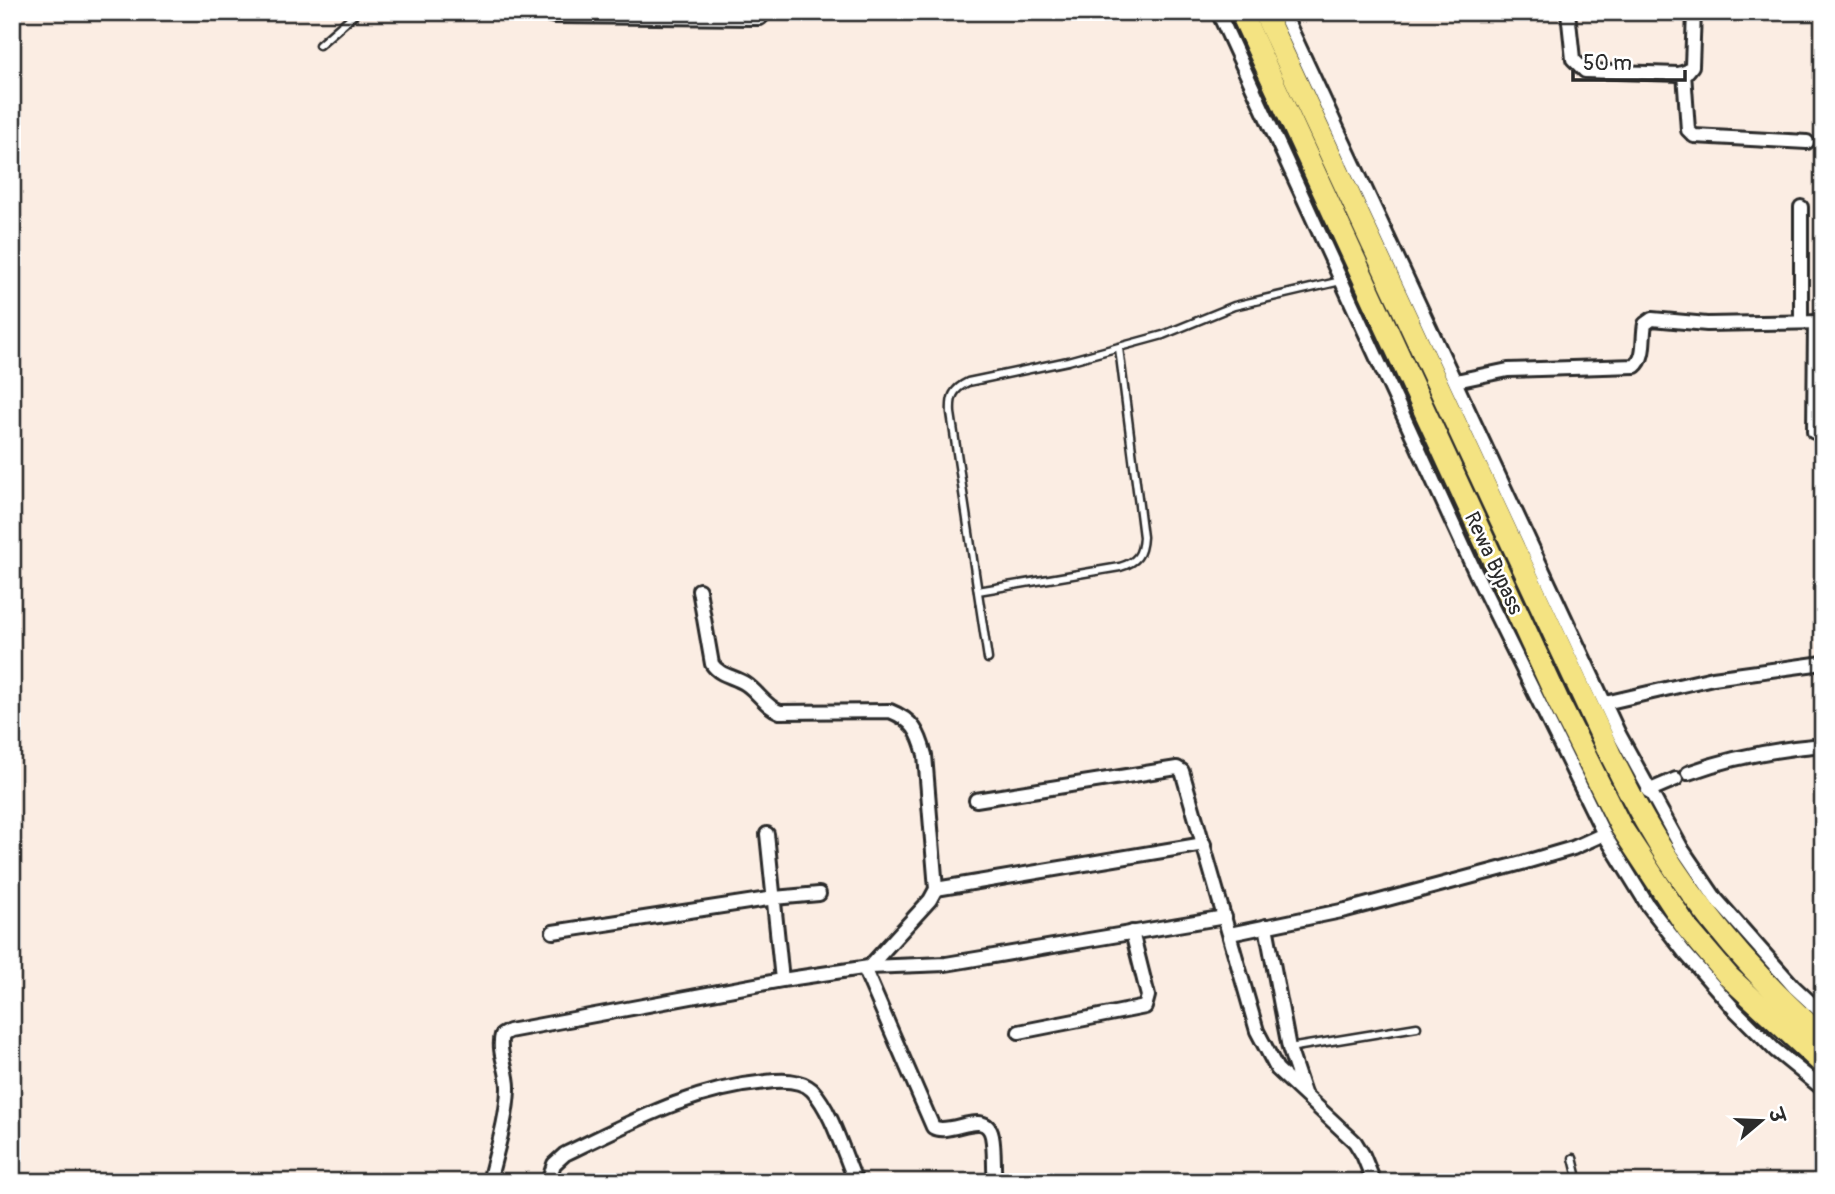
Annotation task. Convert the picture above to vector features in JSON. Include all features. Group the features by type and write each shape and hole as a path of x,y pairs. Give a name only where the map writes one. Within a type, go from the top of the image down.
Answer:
{"highway":[{"name":"Rewa Bypass","path":"1241,12 1554,694 1621,827 1688,929 1729,977 1823,1065"},
{"name":"Rewa Bypass","path":"1264,12 1610,754 1645,822 1709,917 1791,1009 1823,1037"}],"street":[{"path":"539,12 555,16 760,18 766,12"},
{"path":"1218,12 1476,575 1604,834 1647,904 1685,953 1735,1010 1775,1050 1823,1090"},
{"path":"1283,12 1648,791 1682,849 1716,899 1794,987 1823,1014"},
{"path":"1567,12 1573,59 1585,71 1684,73 1692,66 1694,12"},
{"path":"1684,73 1688,130 1694,135 1807,142"},
{"path":"1801,207 1801,322"},
{"path":"1456,382 1508,370 1635,366 1642,356 1645,324 1652,319 1707,324 1819,322 1814,432"},
{"path":"699,590 712,664 720,673 748,685 774,709 780,712 890,711 915,726 925,755 936,889 930,900 867,968"},
{"path":"1605,703 1713,678 1823,663"},
{"path":"1688,774 1756,753 1823,745"},
{"path":"976,800 1177,768 1185,774 1257,1031 1264,1047 1278,1069 1355,1142 1374,1182"},
{"path":"1648,791 1676,779"},
{"path":"766,834 782,980"},
{"path":"1230,934 1346,910 1522,863 1573,848 1604,834"},
{"path":"936,889 1204,844"},
{"path":"553,932 774,898 820,894"},
{"path":"489,1182 508,1091 500,1045 505,1032 782,980 867,968 946,964 1225,917"},
{"path":"1266,926 1289,1048 1304,1093"},
{"path":"1019,1032 1145,1007 1148,996 1132,932"},
{"path":"867,968 933,1127 941,1130 983,1122 993,1137 995,1182"},
{"path":"548,1182 554,1164 565,1154 661,1108 725,1087 780,1080 799,1082 811,1089 823,1105 856,1182"}],"lane":[{"path":"319,45 357,12"},
{"path":"988,659 951,413 952,394 968,382 1068,362 1163,335 1234,306 1342,281"},
{"path":"978,591 1120,567 1138,558 1143,537 1119,348"},
{"path":"1289,1048 1417,1027"},
{"path":"1573,1158 1579,1182"}]}
